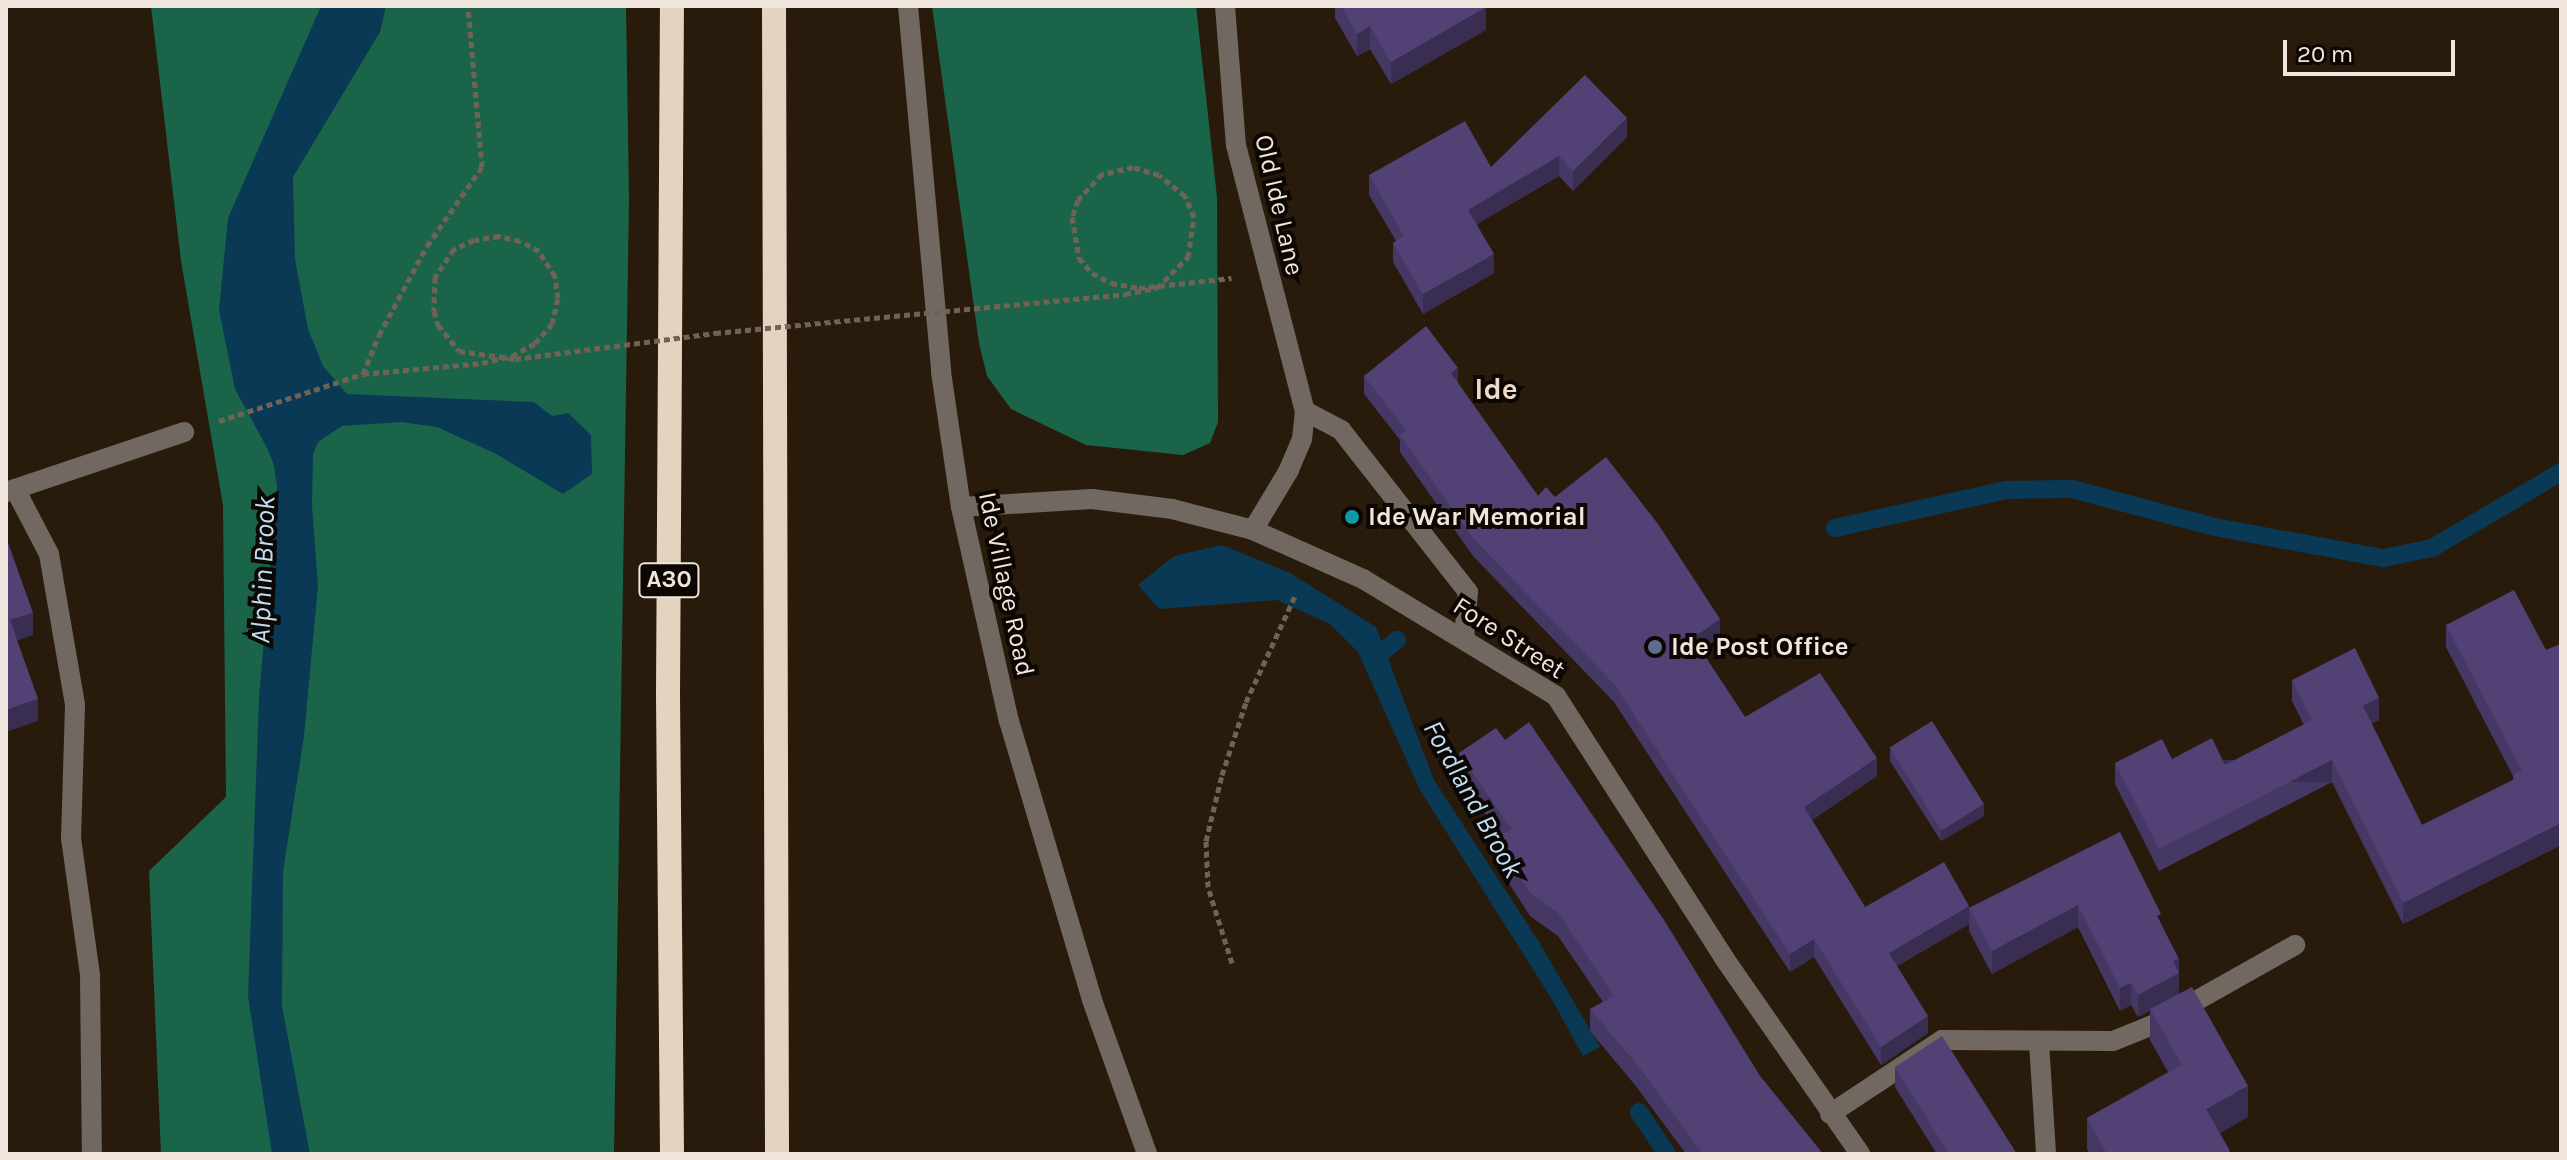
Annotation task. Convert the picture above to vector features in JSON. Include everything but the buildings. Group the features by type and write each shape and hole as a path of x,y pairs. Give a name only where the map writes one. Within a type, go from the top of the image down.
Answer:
{"highway":[{"name":"A30","path":"672,6 668,695 672,1154"},
{"path":"774,6 777,1154"}],"street":[{"name":"Ide Village Road","path":"908,6 941,372 961,507 1009,721 1092,1000 1147,1154"},
{"name":"Old Ide Lane","path":"1225,6 1236,145 1305,411 1302,439 1289,470 1253,530"},
{"path":"1305,411 1341,430 1468,592 1464,639"},
{"path":"92,1154 90,975 71,838 75,705 49,554 11,490 184,432"},
{"name":"Fore Street","path":"961,507 1092,499 1172,509 1253,530 1363,579 1556,696 1715,945 1860,1154"},
{"path":"1830,1114 1942,1040 2113,1041 2155,1024 2295,945"},
{"path":"2039,1042 2046,1154"}],"path":[{"path":"363,374 379,335 427,246 482,167 468,6"},
{"path":"243,413 363,374 482,363 497,360 512,356 535,343 552,324 558,298 555,276 539,251 499,236 474,240 454,249 435,277 434,311 438,325 459,351 487,356 501,357 515,359 715,333 1125,294 1157,288 1164,281 1172,275 1188,257 1194,217 1185,196 1159,175 1133,167 1102,174 1078,200 1072,217 1079,258 1092,273 1111,283 1139,288 1154,286 1170,284 1268,275"},
{"path":"1232,963 1208,887 1206,841 1222,775 1246,702 1290,609"}],"green space":[{"path":"151,6 626,6 629,199 614,1154 161,1154 149,871 226,797 223,505 181,261"},
{"path":"932,6 1196,6 1217,197 1218,422 1210,443 1183,455 1086,445 1011,409 987,376 979,343"}],"water":[{"path":"321,6 386,6 380,32 293,177 295,259 308,329 323,366 347,394 534,402 552,416 568,413 591,435 592,474 563,494 496,454 437,427 401,422 342,426 318,442 313,455 312,506 318,586 304,736 283,872 282,1006 310,1154 272,1154 248,996 259,698 277,488 274,465 267,448 235,389 219,310 228,218"},
{"path":"1222,545 1290,573 1376,627 1434,780 1539,942 1600,1047 1583,1056 1551,998 1420,790 1358,652 1330,624 1277,600 1159,609 1138,585 1174,556"}],"waterway":[{"path":"1835,528 2007,490 2072,489 2215,527 2383,558 2432,548 2561,472"},
{"path":"1377,656 1397,640"},
{"name":"Fordland Brook","path":"1639,1112 1667,1154"}],"place":[{"name":"Ide War Memorial","path":"1352,517"},
{"name":"Ide Post Office","path":"1655,647"}],"district":[{"name":"Ide","path":"1496,389"}],"water label":[{"name":"Alphin Brook","path":"263,570"}]}
